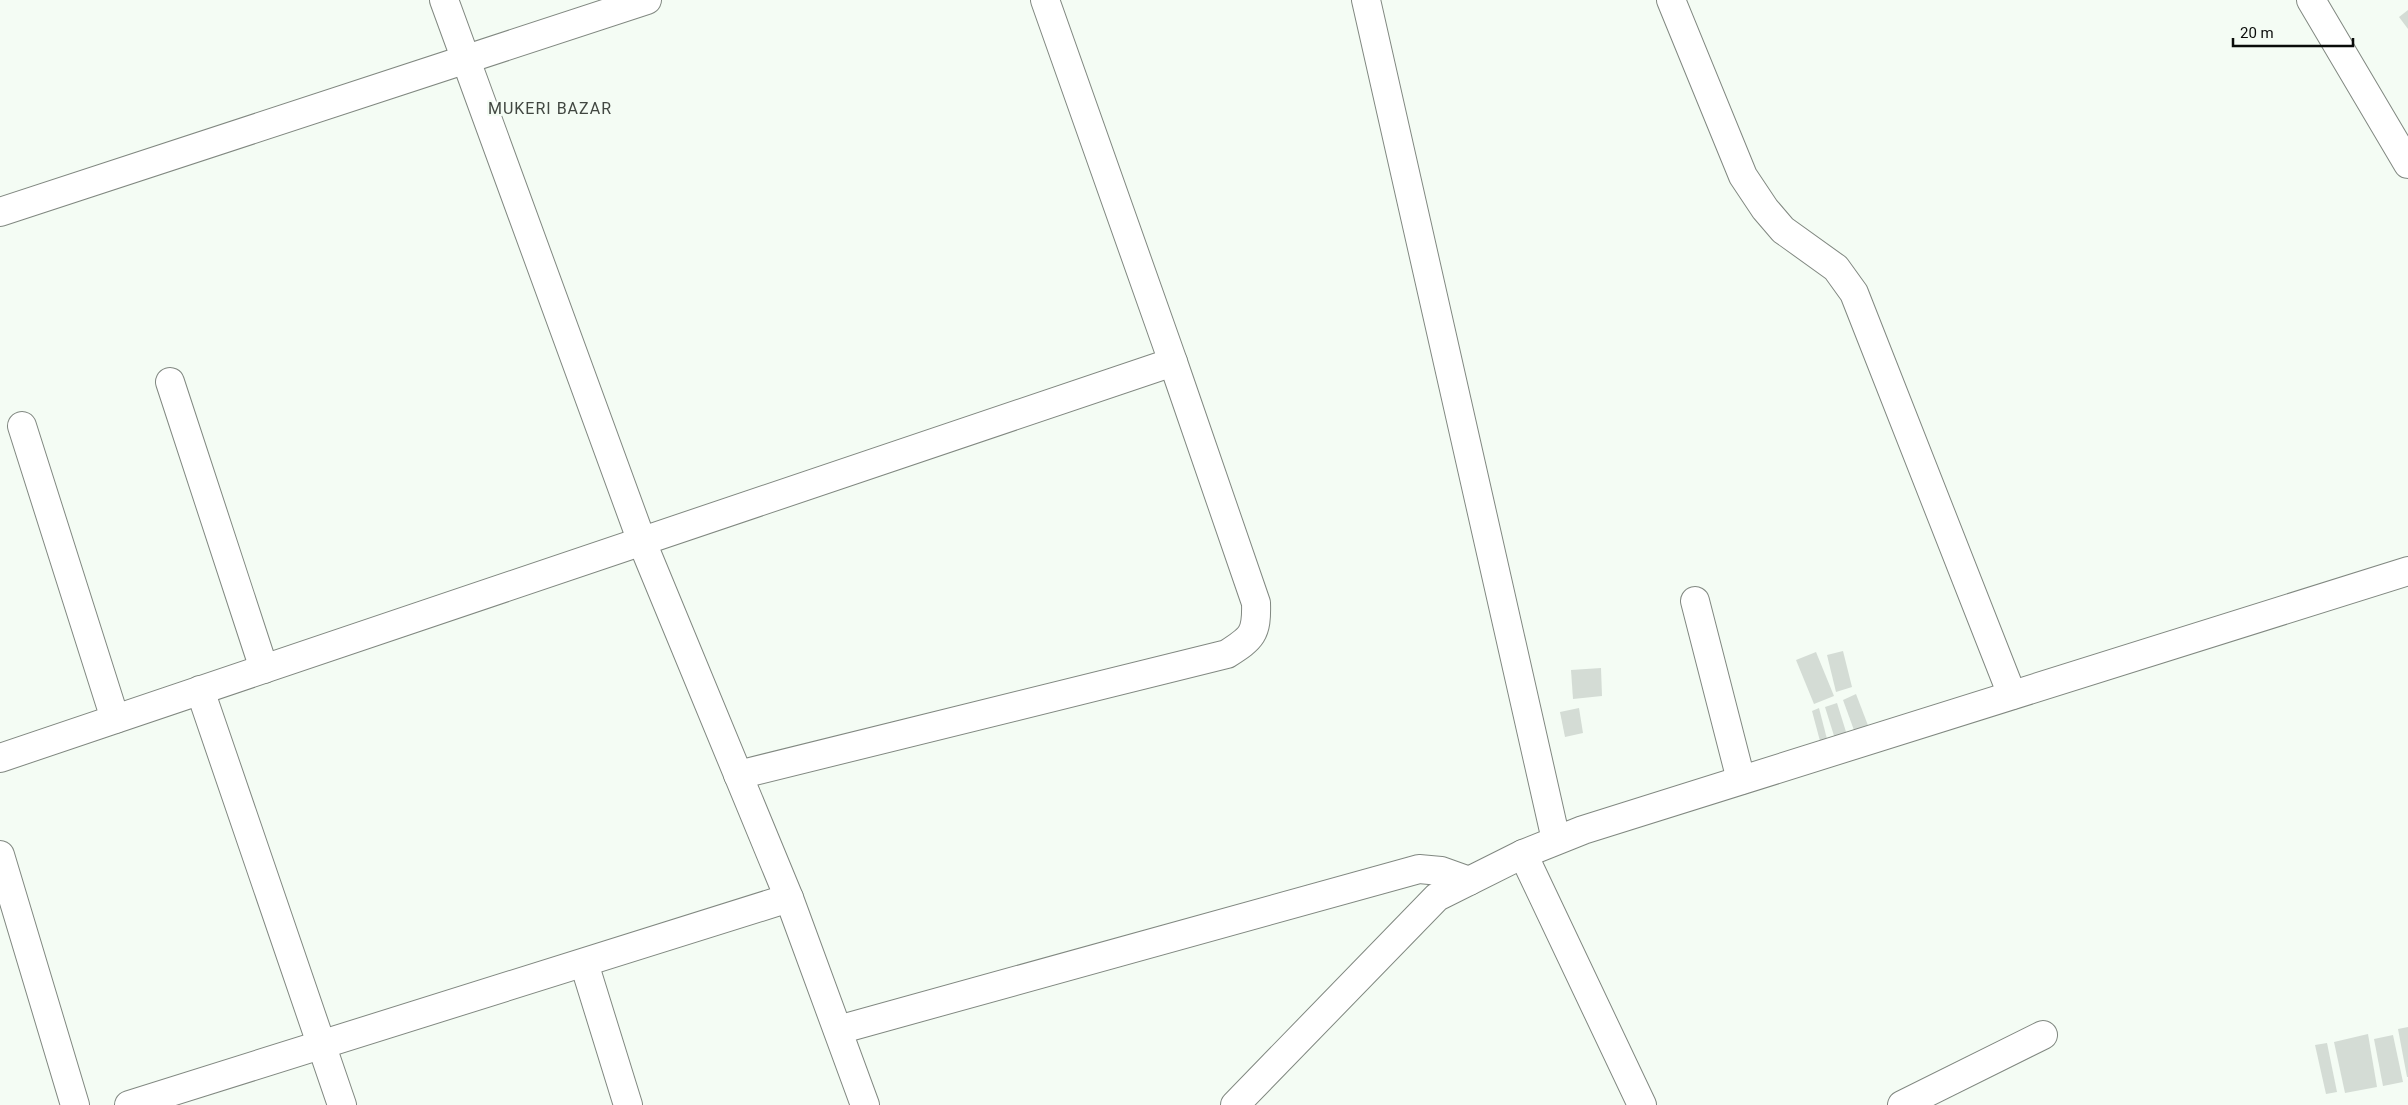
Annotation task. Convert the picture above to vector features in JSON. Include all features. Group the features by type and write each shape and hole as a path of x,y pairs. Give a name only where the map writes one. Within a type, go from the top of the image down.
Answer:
{"street":[{"path":"444,0 642,542 789,898 865,1105"},
{"path":"0,212 647,0"},
{"path":"738,775 1227,654 1245,642 1256,625 1256,603 1045,0"},
{"path":"1366,0 1556,840"},
{"path":"1671,0 1743,176 1765,209 1783,230 1836,268 1854,294 2012,695"},
{"path":"2311,0 2408,164"},
{"path":"0,758 1173,362"},
{"path":"170,382 264,669"},
{"path":"22,426 115,719"},
{"path":"1235,1105 1437,897 1523,854 1583,830 2408,572"},
{"path":"1695,601 1741,780"},
{"path":"200,690 342,1105"},
{"path":"1523,854 1642,1105"},
{"path":"0,856 75,1105"},
{"path":"838,1030 1419,870 1441,871 1469,881"},
{"path":"129,1105 789,898"},
{"path":"584,962 628,1105"},
{"path":"1902,1105 2043,1035"}],"building":[{"path":"2408,10 2408,29 2399,17"},
{"path":"1843,651 1852,687 1836,692 1827,655"},
{"path":"1816,652 1834,696 1814,704 1796,660"},
{"path":"1601,668 1602,696 1573,699 1571,670"},
{"path":"1856,694 1869,728 1855,733 1843,700"},
{"path":"1837,703 1847,735 1835,739 1825,707"},
{"path":"1579,708 1583,733 1565,737 1560,712"},
{"path":"1819,708 1827,739 1820,741 1812,711"},
{"path":"2408,1027 2408,1077 2407,1077 2398,1029"},
{"path":"2368,1034 2377,1087 2345,1093 2334,1042"},
{"path":"2393,1035 2403,1082 2383,1086 2374,1039"},
{"path":"2327,1043 2337,1092 2326,1094 2315,1045"}],"district":[{"name":"MUKERI BAZAR","path":"550,108"}]}
